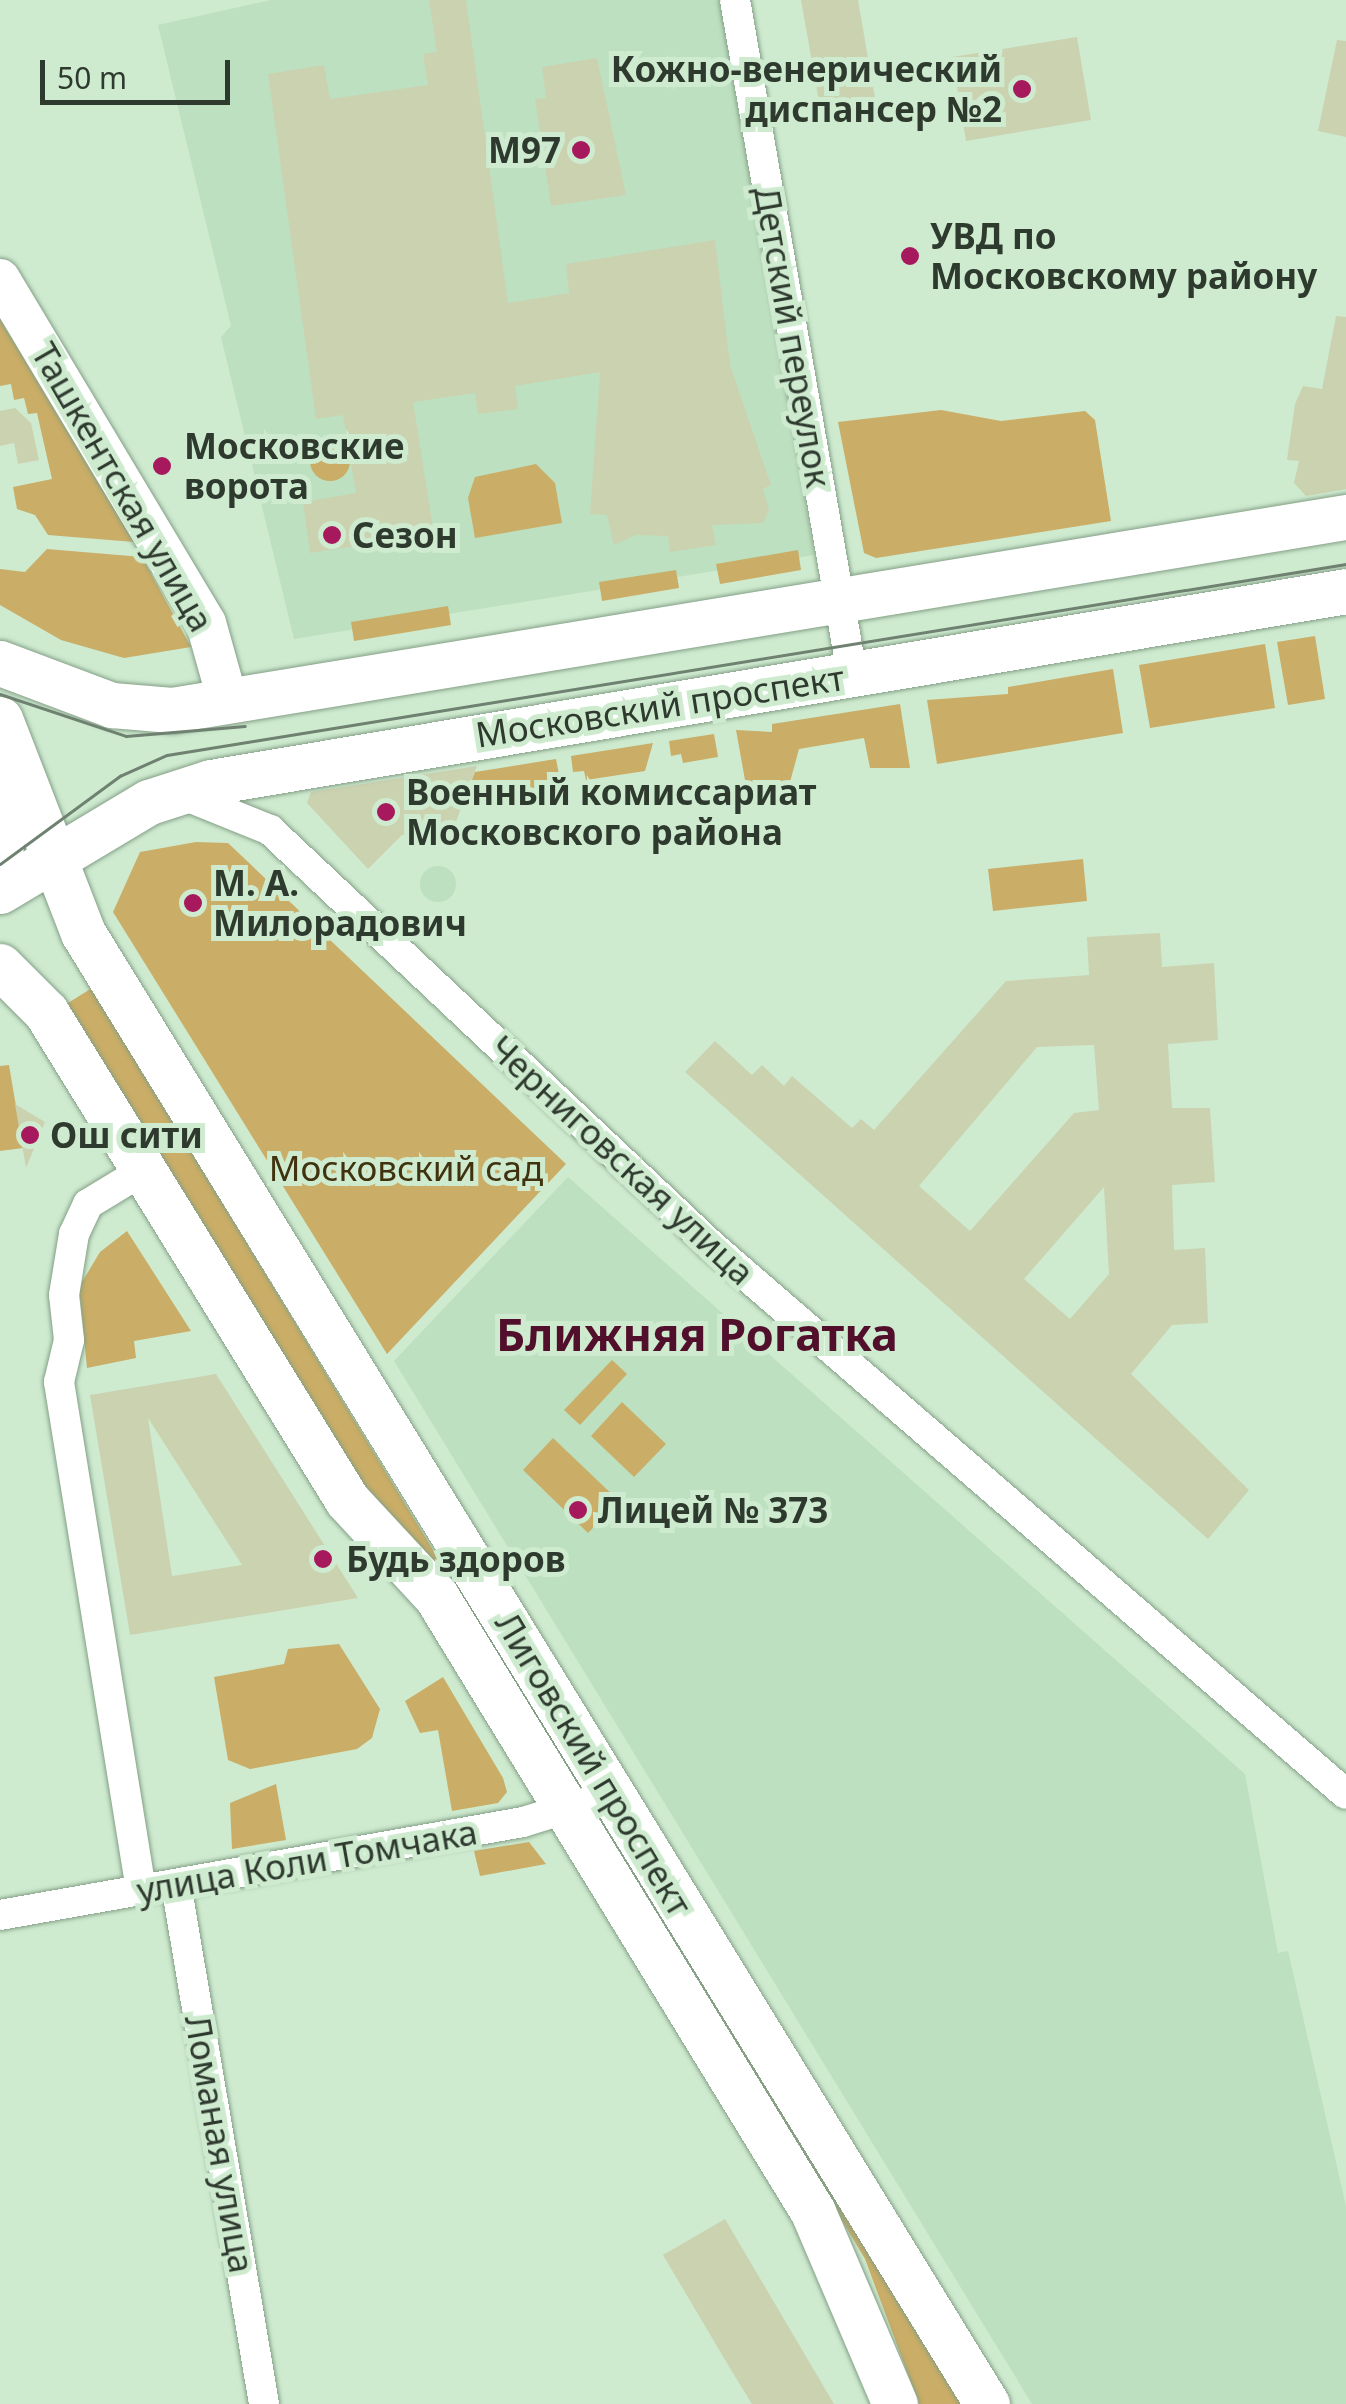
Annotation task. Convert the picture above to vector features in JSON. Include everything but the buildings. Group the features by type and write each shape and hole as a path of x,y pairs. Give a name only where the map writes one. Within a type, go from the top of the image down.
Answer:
{"main road":[{"name":"Московский проспект","path":"0,663 112,705 228,702 1346,517"},
{"name":"Московский проспект","path":"0,891 172,792 277,770 1346,591"},
{"path":"0,852 15,795 7,735"},
{"name":"Лиговский проспект","path":"7,735 83,933 987,2404"},
{"name":"Лиговский проспект","path":"0,966 31,990 347,1500 436,1596 822,2228 895,2404"}],"street":[{"name":"Детский переулок","path":"735,0 852,674"},
{"name":"Ташкентская улица","path":"0,279 208,629 228,702"},
{"path":"270,830 267,800 277,770"},
{"name":"Черниговская улица","path":"172,792 201,796 270,830 711,1245 1346,1794"},
{"path":"142,1890 58,1382 69,1340 64,1295 74,1234 88,1204 144,1170"},
{"name":"улица Коли Томчака","path":"0,1915 567,1811 609,1790"},
{"name":"Ломаная улица","path":"176,1884 264,2404"}],"shaded area":[{"path":"271,0 719,0 814,555 294,639 221,337 231,326 158,25"},
{"path":"438,866 451,871 456,884 451,897 438,902 425,897 420,884 425,871"},
{"path":"568,1177 1245,1774 1278,1953 1288,1951 1346,2206 1346,2404 1032,2404 394,1361"}],"green space":[{"path":"0,319 134,542 48,535 35,515 17,509 13,487 52,479 37,413 28,414 24,398 14,400 11,384 0,386"},
{"path":"941,410 1001,421 1085,411 1095,420 1111,521 876,558 864,553 838,422"},
{"path":"330,441 344,447 350,461 344,475 330,481 316,475 310,461 316,447"},
{"path":"536,464 555,483 562,523 475,538 468,498 475,477"},
{"path":"47,549 142,557 191,647 124,658 61,640 0,605 0,569 25,572"},
{"path":"798,550 801,570 720,584 716,564"},
{"path":"676,570 679,588 602,601 599,582"},
{"path":"448,606 451,625 354,641 351,622"},
{"path":"1315,636 1325,699 1288,705 1277,642"},
{"path":"1265,644 1275,708 1150,728 1139,665"},
{"path":"1113,669 1123,733 937,764 927,700 1008,694 1008,687"},
{"path":"900,704 910,768 870,768 864,738 799,749 790,782 747,791 736,730 772,732 772,724"},
{"path":"714,734 718,757 683,763 681,754 671,756 669,741"},
{"path":"653,743 645,771 586,780 584,771 573,772 571,756"},
{"path":"556,759 559,774 547,777 548,788 464,800 475,772"},
{"name":"Московский сад","path":"196,842 228,843 566,1164 387,1354 113,912 140,852"},
{"path":"1083,859 1087,901 993,911 988,869"},
{"path":"92,988 444,1568 555,1741 549,1744 366,1502 60,1008"},
{"path":"9,1065 23,1148 0,1151 0,1066"},
{"path":"127,1231 191,1331 134,1341 136,1358 87,1368 79,1287 100,1252"},
{"path":"612,1360 627,1374 580,1425 564,1410"},
{"path":"622,1402 666,1444 634,1477 591,1436"},
{"path":"553,1438 619,1501 588,1533 523,1470"},
{"path":"339,1644 380,1709 372,1738 357,1749 250,1769 228,1760 214,1677 284,1664 288,1649"},
{"path":"443,1677 503,1778 507,1792 498,1803 452,1811 438,1730 420,1733 405,1701"},
{"path":"276,1784 286,1840 232,1849 230,1803"},
{"path":"613,1835 962,2404 919,2404 865,2259"},
{"path":"529,1842 546,1864 480,1876 474,1851"}],"tram line":[{"path":"0,864 120,776 167,755 1346,564"},
{"path":"0,694 126,736 245,726"}],"place":[{"name":"Кожно-венерический диспансер №2","path":"1022,89"},
{"name":"M97","path":"581,150"},
{"name":"УВД по Московскому району","path":"910,256"},
{"name":"Московские ворота","path":"162,466"},
{"name":"Сезон","path":"332,535"},
{"name":"Военный комиссариат Московского района","path":"386,812"},
{"name":"М. А. Милорадович","path":"193,903"},
{"name":"Ош сити","path":"30,1135"},
{"name":"Лицей № 373","path":"578,1510"},
{"name":"Будь здоров","path":"323,1559"}],"district":[{"name":"Ближняя Рогатка","path":"697,1334"}]}
